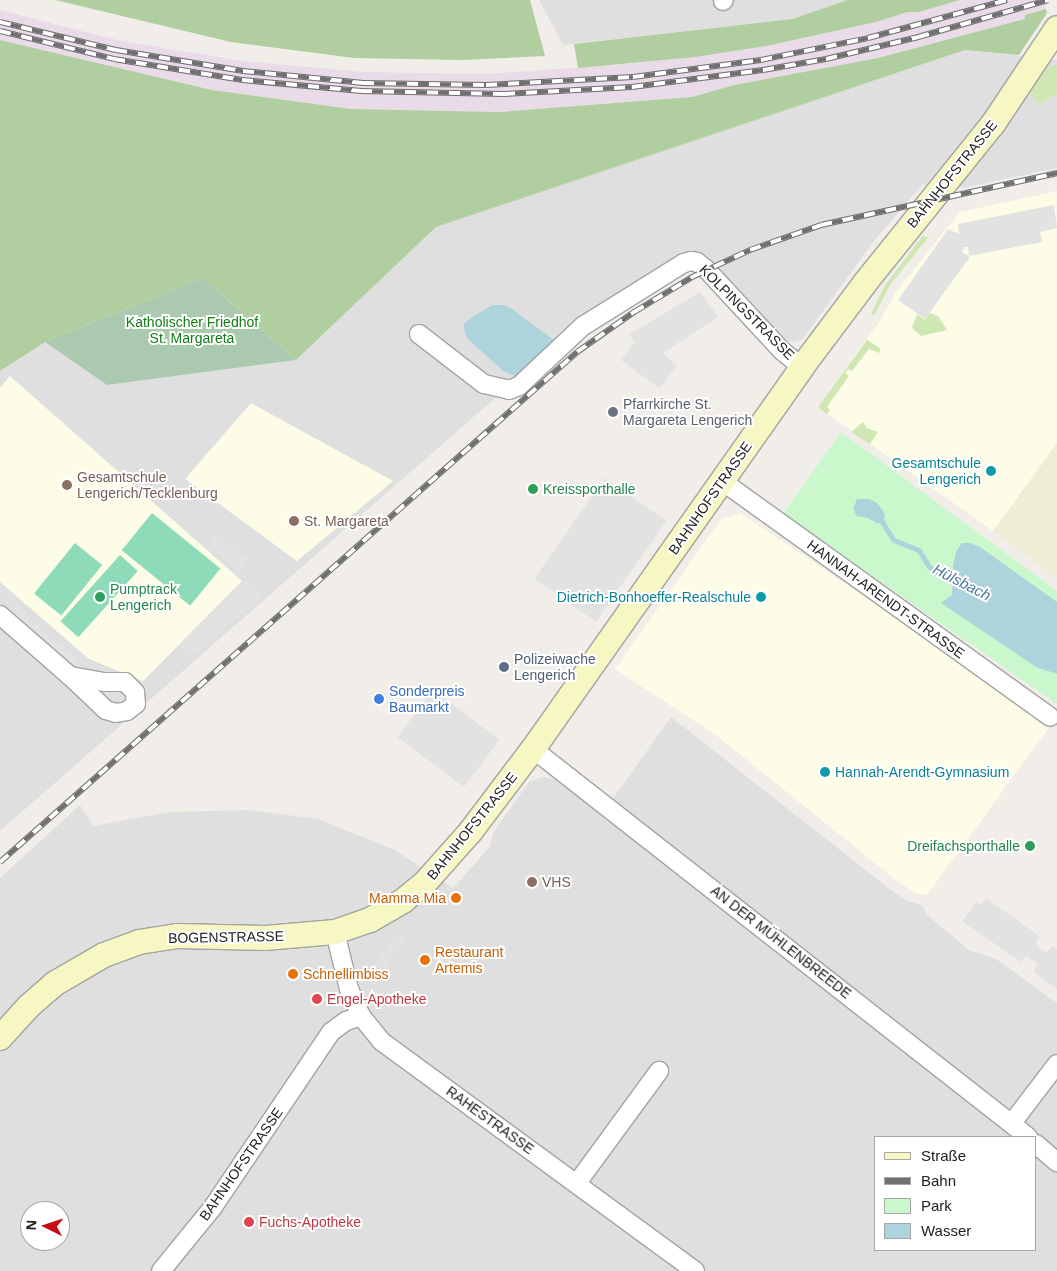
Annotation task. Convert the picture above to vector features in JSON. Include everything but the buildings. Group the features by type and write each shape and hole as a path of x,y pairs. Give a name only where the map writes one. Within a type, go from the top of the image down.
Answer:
{"street":[{"name":"BAHNHOFSTRASSE","path":"335,932 370,920 404,900 424,884 471,831 533,750 802,367 865,283 993,124 1056,32"},
{"name":"KOLPINGSTRASSE","path":"420,334 484,384 509,390 519,386 583,326 684,263 691,261 697,262 707,270 781,350 802,367"},
{"name":"HANNAH-ARENDT-STRASSE","path":"722,481 1050,717"},
{"path":"0,615 70,676"},
{"name":"AN DER MÜHLENBREEDE","path":"533,750 1027,1136"},
{"name":"RAHESTRASSE","path":"335,932 349,989 361,1016 381,1041 695,1271"},
{"name":"BOGENSTRASSE","path":"0,1038 54,984 104,955 139,942 177,936 265,938 335,932"},
{"name":"BAHNHOFSTRASSE","path":"161,1271 213,1207 331,1032 346,1021 361,1016"},
{"path":"1012,1123 1057,1064"},
{"path":"577,1183 659,1071"},
{"path":"1037,1145 1057,1162"}],"shaded area":[{"path":"539,0 848,0 792,19 563,45"},
{"path":"960,0 1044,0 1046,9 1025,15 1025,19 878,58 734,85 692,97 499,112 351,109 212,90 0,40 0,10 117,40 243,61 363,72 486,74 628,64 766,46 876,22 908,12 919,12"},
{"path":"965,50 1057,60 1057,168 963,188 923,184 874,241 802,340 793,342 784,340 700,252 582,322 0,831 0,371 45,342 107,385 296,360 436,227"},
{"path":"1057,191 1057,444 993,531 818,407 881,319 896,292 960,212"},
{"path":"1054,205 1057,228 1040,232 1042,242 969,256 968,247 964,247 962,252 970,257 925,319 898,300 948,229 959,234 958,224"},
{"path":"700,292 718,317 663,353 677,366 659,388 621,360 634,343 630,334"},
{"name":"Gesamtschule Lengerich/Tecklenburg","path":"10,376 242,581 143,681 89,659 0,582 0,388"},
{"name":"St. Margareta","path":"251,403 393,481 297,561 185,479"},
{"path":"1057,443 1057,578 993,531"},
{"path":"605,478 666,521 596,622 534,579"},
{"path":"740,513 1052,723 927,895 917,894 897,881 716,735 615,669 721,519"},
{"path":"219,533 248,560 238,571 209,544"},
{"path":"249,580 262,595 191,657 179,645"},
{"path":"14,605 77,660 70,669 6,614"},
{"path":"433,690 499,740 464,787 397,737"},
{"path":"671,717 887,887 907,901 922,905 927,915 969,950 996,959 1057,1003 1057,1271 0,1271 0,878 80,805 93,826 170,812 248,810 318,819 393,849 453,888 490,847 493,833 529,782 542,777 555,779 602,814"},
{"path":"987,899 1039,936 1036,945 1043,951 1048,952 1052,946 1057,949 1057,989 1034,972 1037,963 1026,956 1021,962 962,921 976,902 980,905"},
{"path":"398,933 406,939 383,970 375,964"}],"green space":[{"path":"55,0 530,0 545,56 462,60 354,58 231,42"},
{"path":"848,0 960,0 919,12 908,12 876,22 766,46 695,57 578,68 574,44 792,19"},
{"path":"1046,9 1047,13 1019,55 965,50 436,227 296,360 203,278 45,342 0,371 0,40 212,90 351,109 499,112 692,97 734,85 878,58 1025,19 1025,15"},
{"path":"1057,65 1057,93 1039,105 1030,92 1041,75 1050,67"},
{"path":"923,235 928,238 890,285 874,316 871,314 884,287"},
{"name":"Katholischer Friedhof St. Margareta","path":"203,278 296,360 107,385 45,342"},
{"path":"929,313 938,316 947,330 921,336 912,328 917,314 925,320"},
{"path":"867,340 880,348 880,353 869,349 852,371 848,369 845,373 849,376 827,407 830,410 827,414 818,407"},
{"path":"863,422 867,428 878,432 870,444 851,432"},
{"path":"841,432 1057,591 1057,704 783,514"},
{"path":"152,513 220,568 190,606 122,550"},
{"path":"75,543 102,565 61,616 34,594"},
{"name":"Pumptrack Lengerich","path":"120,555 138,571 78,637 60,621"}],"water":[{"path":"492,305 503,305 512,309 554,340 550,347 516,376 503,371 467,338 464,330 464,324 468,320"},
{"path":"857,499 869,499 877,503 884,512 885,518 878,524 868,518 857,516 853,509"},
{"path":"962,543 970,543 980,547 1057,602 1057,674 1036,667 941,603 952,595 953,566 956,552"}],"waterway":[{"name":"Hülsbach","path":"882,521 894,540 919,550 929,566 941,575 957,581"}],"railway":[{"path":"0,22 116,50 243,71 363,83 486,85 633,77 761,60 868,38 1007,0"},
{"path":"0,31 114,59 242,80 361,91 504,94 632,87 763,70 826,59 918,37 1048,0"},
{"path":"0,862 577,352 634,312 694,276 750,250 821,225 1057,173"}],"place":[{"name":"Pfarrkirche St. Margareta Lengerich","path":"613,412"},
{"name":"Gesamtschule Lengerich","path":"991,471"},
{"name":"Gesamtschule Lengerich/Tecklenburg","path":"67,485"},
{"name":"Kreissporthalle","path":"533,489"},
{"name":"St. Margareta","path":"294,521"},
{"name":"Pumptrack Lengerich","path":"100,597"},
{"name":"Dietrich-Bonhoeffer-Realschule","path":"761,597"},
{"name":"Polizeiwache Lengerich","path":"504,667"},
{"name":"Sonderpreis Baumarkt","path":"379,699"},
{"name":"Hannah-Arendt-Gymnasium","path":"825,772"},
{"name":"Dreifachsporthalle","path":"1030,846"},
{"name":"VHS","path":"532,882"},
{"name":"Mamma Mia","path":"456,898"},
{"name":"Restaurant Artemis","path":"425,960"},
{"name":"Schnellimbiss","path":"293,974"},
{"name":"Engel-Apotheke","path":"317,999"},
{"name":"Fuchs-Apotheke","path":"249,1222"}]}
